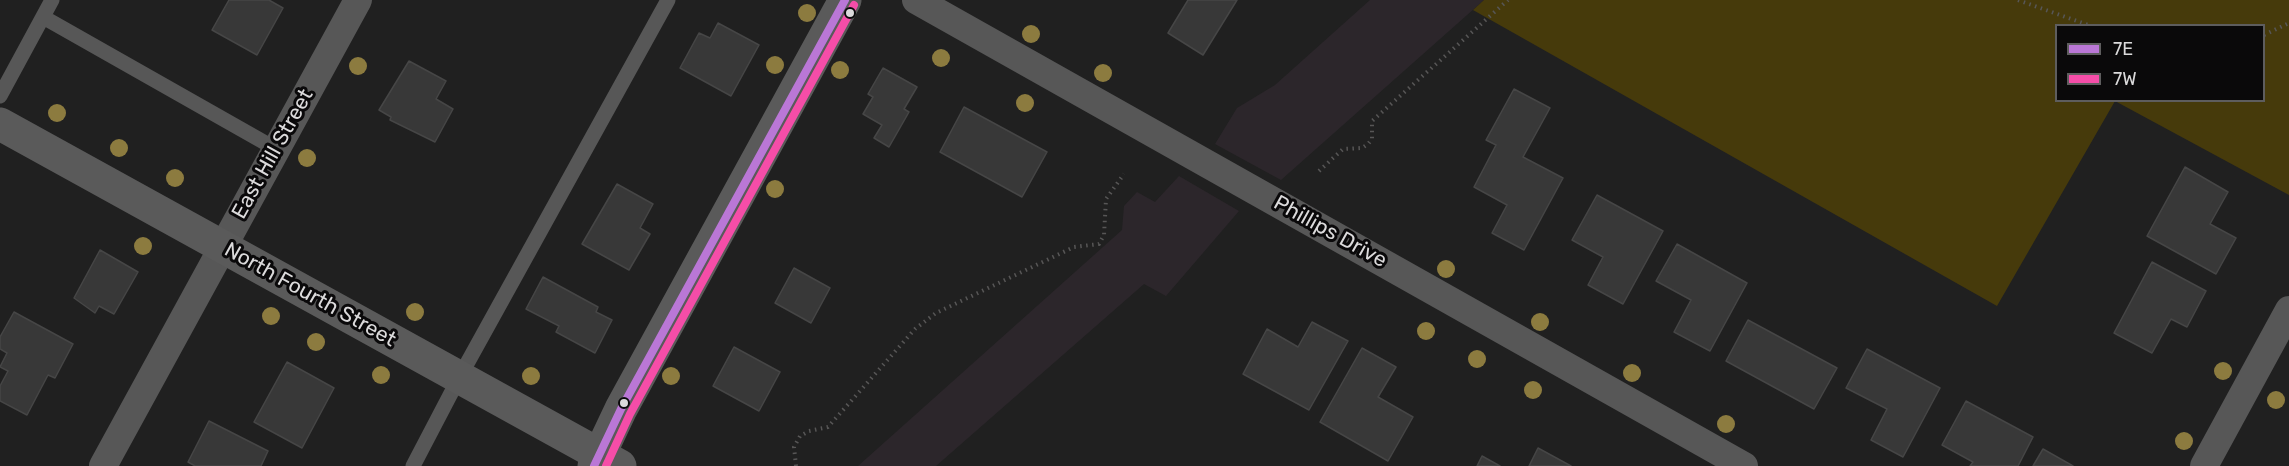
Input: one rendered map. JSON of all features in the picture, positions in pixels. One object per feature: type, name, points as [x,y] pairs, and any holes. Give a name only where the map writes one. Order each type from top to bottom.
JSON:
[{"type":"street","name":"East Hill Street","points":[[103,466],[358,0]]},
{"type":"street","points":[[604,462],[845,0]]},
{"type":"street","name":"Phillips Drive","points":[[916,0],[1744,466]]},
{"type":"street","name":"North Fourth Street","points":[[0,124],[459,378],[604,462]]},
{"type":"street","points":[[2204,466],[2289,310]]},
{"type":"lane","points":[[0,96],[52,0]]},
{"type":"lane","points":[[413,466],[459,378],[668,0]]},
{"type":"lane","points":[[43,17],[276,149]]},
{"type":"path","points":[[1319,171],[1343,148],[1362,148],[1368,144],[1372,139],[1372,121],[1508,0]]},
{"type":"path","points":[[2018,0],[2085,24]]},
{"type":"path","points":[[2265,35],[2289,23]]},
{"type":"path","points":[[796,466],[794,447],[800,436],[809,431],[828,427],[915,329],[936,313],[1074,248],[1099,244],[1104,235],[1106,199],[1124,174]]},
{"type":"shaded area","points":[[1370,0],[1484,0],[1281,180],[1215,144],[1237,108],[1275,85]]},
{"type":"shaded area","points":[[1484,0],[2289,0],[2289,195],[2117,102],[2265,102],[2265,24],[2055,24],[2055,102],[2114,102],[1997,306],[1473,10]]},
{"type":"shaded area","points":[[1179,176],[1239,211],[1166,296],[1144,284],[936,466],[858,466],[1122,230],[1124,206],[1137,192],[1155,202]]},
{"type":"building","points":[[229,0],[269,0],[283,8],[257,55],[212,30]]},
{"type":"building","points":[[1188,0],[1237,0],[1203,55],[1168,33]]},
{"type":"building","points":[[718,23],[759,45],[731,96],[680,68],[699,33],[710,38]]},
{"type":"building","points":[[409,61],[446,81],[436,99],[453,109],[435,142],[390,120],[391,117],[379,110]]},
{"type":"building","points":[[883,68],[917,87],[904,109],[909,112],[889,147],[874,138],[882,125],[863,114],[873,97],[868,94]]},
{"type":"building","points":[[1514,89],[1550,108],[1523,157],[1563,178],[1524,250],[1492,233],[1507,205],[1474,187],[1496,145],[1486,140]]},
{"type":"building","points":[[964,107],[1047,152],[1022,197],[940,152]]},
{"type":"building","points":[[2185,167],[2228,192],[2210,224],[2236,238],[2216,274],[2147,236]]},
{"type":"building","points":[[617,184],[653,204],[640,228],[650,234],[629,270],[582,244]]},
{"type":"building","points":[[1597,195],[1663,231],[1623,304],[1588,285],[1603,257],[1572,240]]},
{"type":"building","points":[[1677,244],[1747,283],[1710,351],[1674,332],[1691,300],[1656,281]]},
{"type":"building","points":[[100,250],[138,272],[114,314],[99,306],[95,313],[74,298]]},
{"type":"building","points":[[2152,262],[2206,291],[2187,327],[2171,319],[2152,353],[2114,333]]},
{"type":"building","points":[[794,268],[830,288],[811,323],[775,303]]},
{"type":"building","points":[[543,277],[598,307],[596,312],[612,320],[595,353],[556,332],[559,326],[526,309]]},
{"type":"building","points":[[14,312],[73,344],[55,378],[48,375],[27,415],[0,401],[0,386],[8,371],[0,367],[7,353],[0,349],[0,337]]},
{"type":"building","points":[[1748,320],[1837,368],[1814,409],[1726,361]]},
{"type":"building","points":[[1312,322],[1348,341],[1309,410],[1243,374],[1267,329],[1298,347]]},
{"type":"building","points":[[734,347],[780,372],[759,411],[713,386]]},
{"type":"building","points":[[1362,348],[1396,367],[1378,397],[1413,417],[1388,461],[1320,422]]},
{"type":"building","points":[[1867,349],[1940,388],[1903,457],[1871,440],[1887,409],[1846,388]]},
{"type":"building","points":[[287,362],[334,388],[302,448],[254,422]]},
{"type":"building","points":[[1966,401],[2033,437],[2018,466],[1970,466],[1973,462],[1942,445]]},
{"type":"building","points":[[209,421],[268,451],[261,466],[195,466],[188,462]]},
{"type":"building","points":[[1538,448],[1571,466],[1529,466]]},
{"type":"building","points":[[2043,449],[2073,466],[2033,466]]},
{"type":"building","points":[[1482,456],[1500,466],[1477,466]]},
{"type":"transit line","name":"7E","points":[[594,466],[621,409],[845,0]]},
{"type":"transit line","name":"7W","points":[[606,466],[630,414],[854,5]]}]
